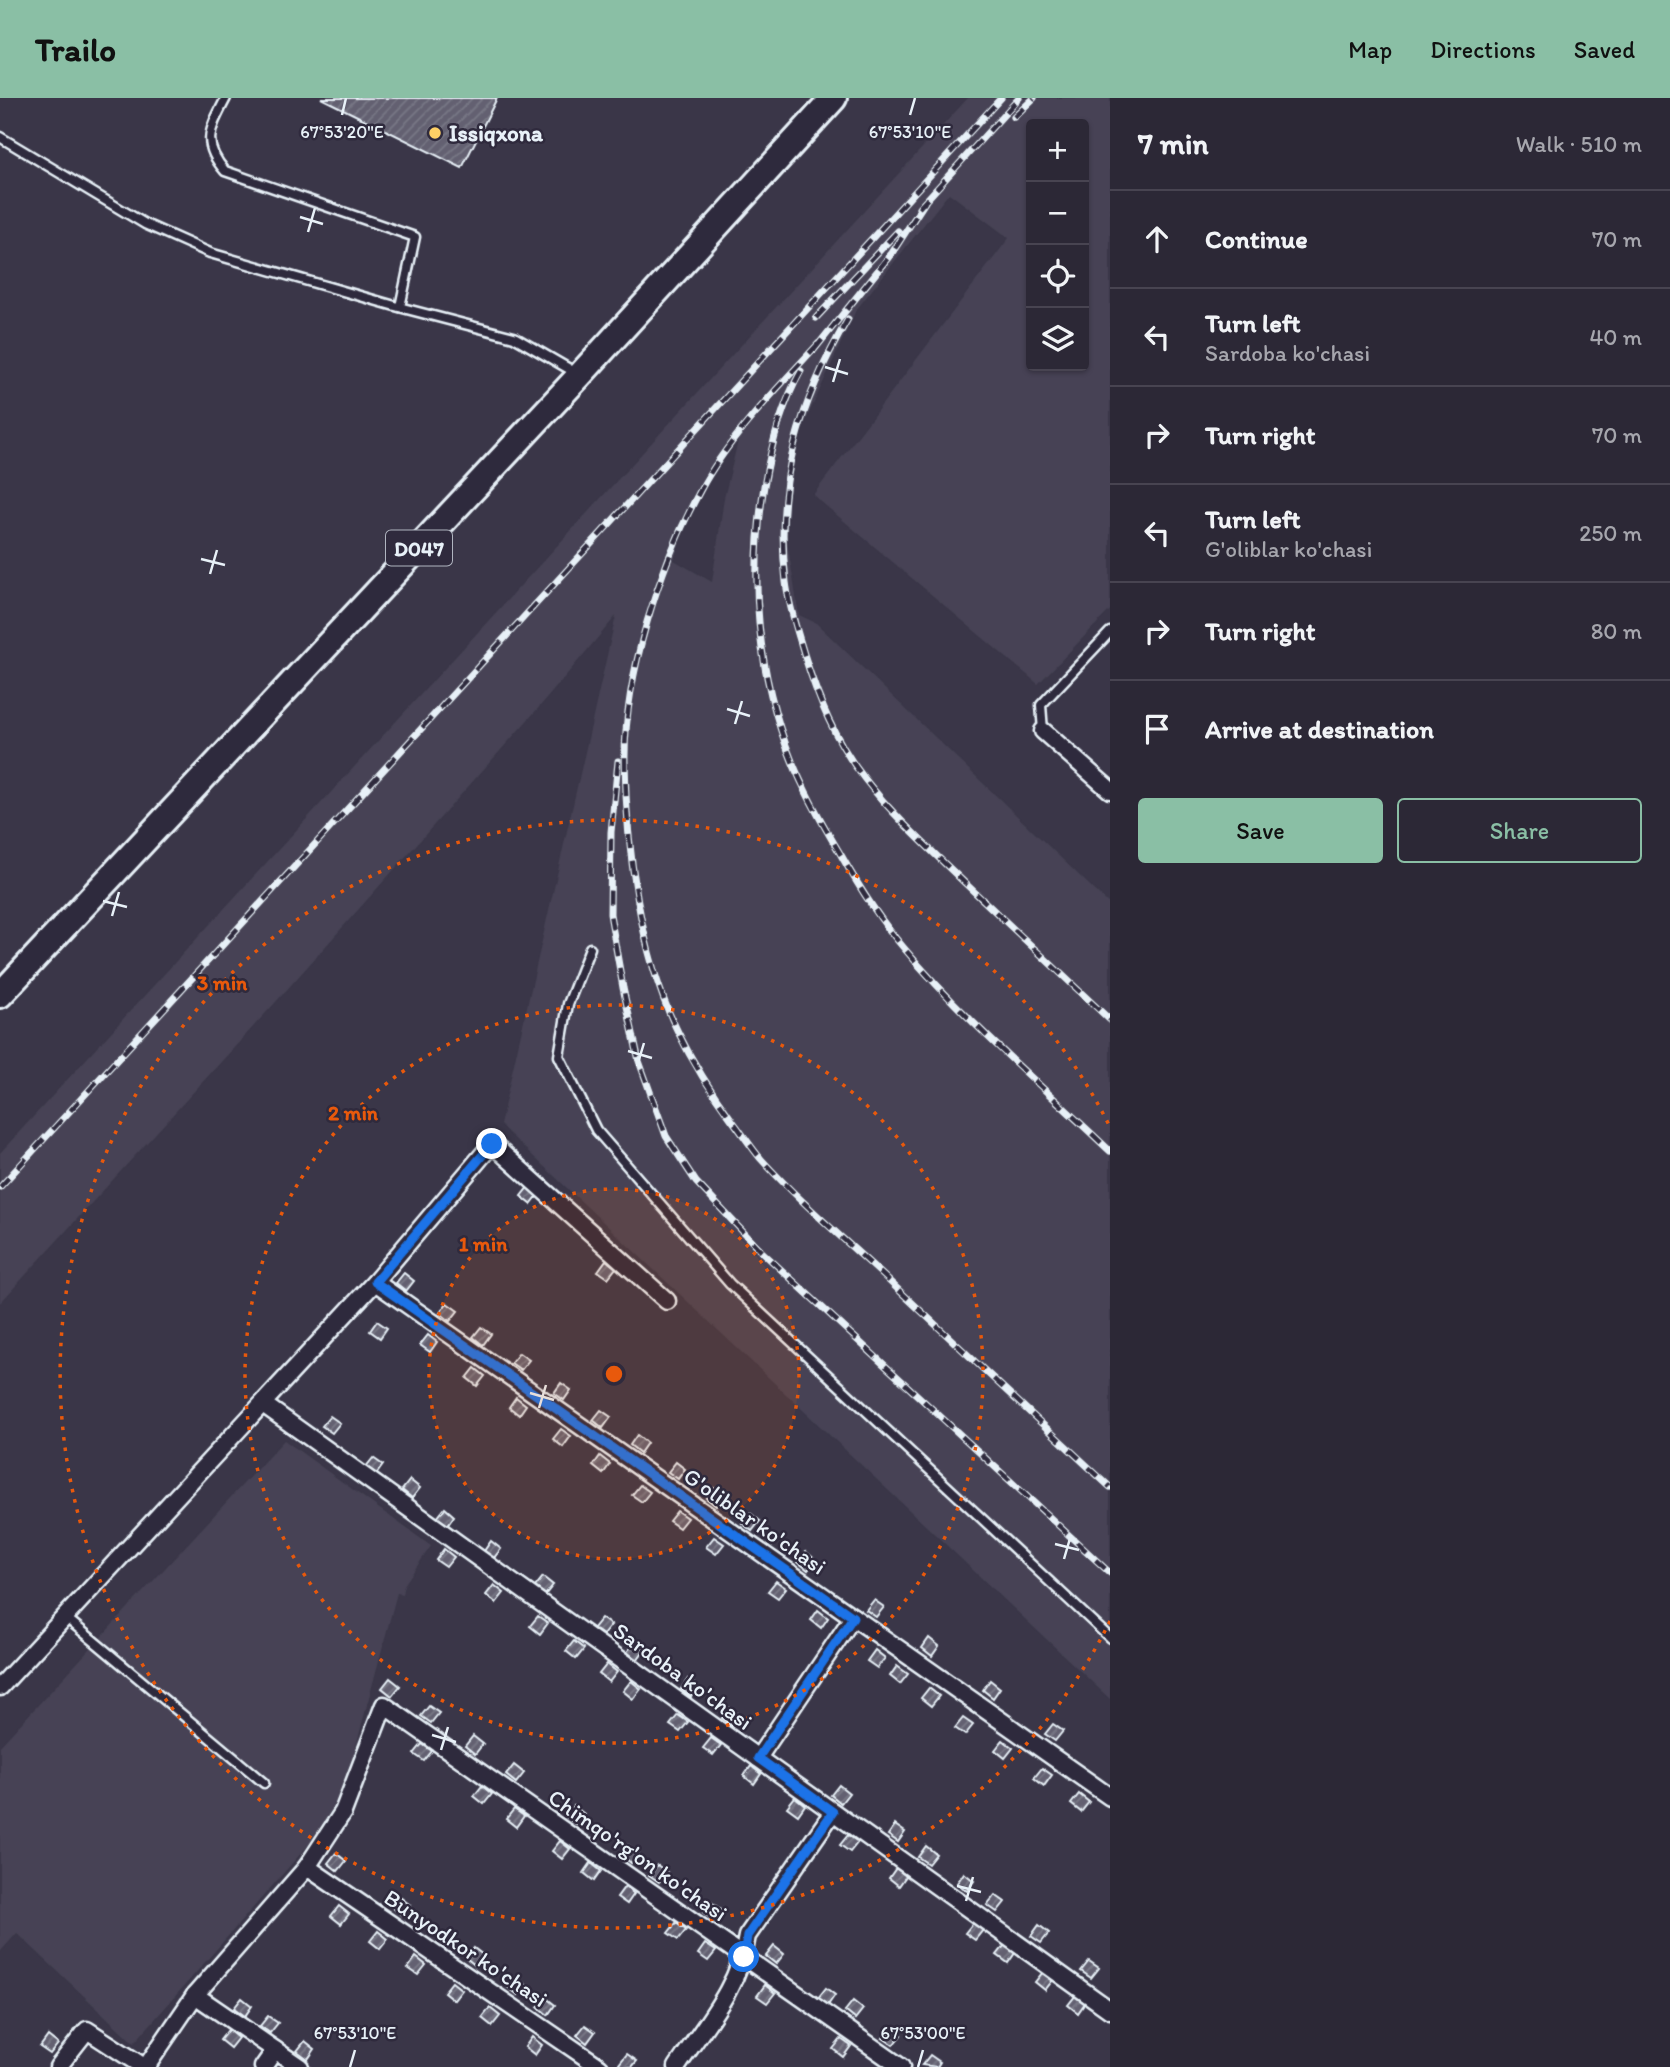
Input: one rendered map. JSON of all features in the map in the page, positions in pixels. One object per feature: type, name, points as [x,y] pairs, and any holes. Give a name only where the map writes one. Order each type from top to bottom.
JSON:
[{"type":"main road","name":"D047","points":[[0,995],[580,375],[834,98]]},
{"type":"street","points":[[1043,731],[1110,790]]},
{"type":"street","points":[[0,1687],[375,1282],[492,1144],[667,1301]]},
{"type":"street","name":"G'oliblar ko'chasi","points":[[375,1282],[1110,1797]]},
{"type":"street","name":"Sardoba ko'chasi","points":[[263,1404],[1110,2010]]},
{"type":"street","points":[[758,1758],[853,1617]]},
{"type":"street","name":"Chimqo'rg'on ko'chasi","points":[[307,1867],[343,1812],[384,1705],[901,2067]]},
{"type":"street","points":[[677,2067],[736,1979],[744,1957],[747,1936],[833,1812]]},
{"type":"street","points":[[58,2067],[87,2030],[145,2067],[195,1995],[307,1867]]},
{"type":"street","name":"Bunyodkor ko'chasi","points":[[307,1867],[600,2067]]},
{"type":"street","points":[[195,1995],[300,2067]]},
{"type":"street","points":[[263,2067],[275,2050]]},
{"type":"lane","points":[[226,98],[211,130],[209,144],[215,159],[225,171],[415,237],[400,307]]},
{"type":"lane","points":[[0,137],[145,225],[210,253],[514,337],[580,375]]},
{"type":"lane","points":[[1043,731],[1041,705],[1110,632]]},
{"type":"lane","points":[[590,948],[568,1004],[559,1056],[596,1130],[730,1284],[1110,1638]]},
{"type":"lane","points":[[64,1616],[264,1783]]},
{"type":"shaded area","points":[[968,98],[1110,98],[1110,610],[1038,684],[813,495],[1009,238],[949,193],[856,310],[791,453],[787,541],[799,615],[816,623],[1110,905],[1110,1699],[500,1125],[616,616],[541,705],[274,1004],[0,1303],[0,1153]],"holes":[[[739,437],[724,498],[712,582],[674,560],[690,510]]]},
{"type":"shaded area","points":[[284,1440],[431,1546],[404,1585],[402,1594],[397,1593],[339,1810],[134,2043],[17,1933],[0,1952],[0,1746]]},
{"type":"building","name":"Issiqxona","points":[[321,98],[497,98],[462,168]]},
{"type":"building","points":[[529,1186],[539,1194],[531,1204],[521,1196]]},
{"type":"building","points":[[606,1260],[616,1268],[608,1278],[598,1271]]},
{"type":"building","points":[[404,1273],[414,1281],[406,1291],[396,1283]]},
{"type":"building","points":[[447,1303],[458,1311],[450,1321],[440,1313]]},
{"type":"building","points":[[377,1321],[387,1328],[380,1338],[370,1331]]},
{"type":"building","points":[[481,1327],[491,1334],[483,1345],[473,1337]]},
{"type":"building","points":[[428,1335],[437,1342],[430,1352],[420,1345]]},
{"type":"building","points":[[519,1353],[529,1360],[521,1370],[511,1363]]},
{"type":"building","points":[[475,1368],[485,1376],[477,1386],[467,1378]]},
{"type":"building","points":[[561,1383],[571,1390],[564,1400],[554,1393]]},
{"type":"building","points":[[516,1397],[526,1405],[519,1415],[509,1407]]},
{"type":"building","points":[[601,1410],[611,1417],[603,1428],[593,1420]]},
{"type":"building","points":[[330,1416],[340,1423],[332,1433],[322,1426]]},
{"type":"building","points":[[561,1429],[571,1436],[563,1447],[553,1439]]},
{"type":"building","points":[[637,1435],[647,1443],[640,1453],[630,1445]]},
{"type":"building","points":[[600,1456],[610,1464],[603,1474],[593,1466]]},
{"type":"building","points":[[373,1458],[383,1465],[375,1476],[365,1468]]},
{"type":"building","points":[[676,1462],[685,1469],[678,1479],[668,1472]]},
{"type":"building","points":[[410,1480],[420,1488],[412,1498],[402,1490]]},
{"type":"building","points":[[640,1485],[650,1492],[642,1502],[632,1495]]},
{"type":"building","points":[[714,1488],[724,1496],[716,1506],[706,1498]]},
{"type":"building","points":[[445,1508],[454,1516],[447,1526],[437,1518]]},
{"type":"building","points":[[677,1511],[687,1518],[679,1528],[669,1521]]},
{"type":"building","points":[[750,1513],[760,1521],[752,1531],[742,1523]]},
{"type":"building","points":[[714,1537],[724,1544],[716,1554],[706,1547]]},
{"type":"building","points":[[491,1541],[501,1549],[493,1559],[484,1551]]},
{"type":"building","points":[[444,1549],[454,1557],[446,1567],[436,1560]]},
{"type":"building","points":[[806,1552],[816,1560],[808,1570],[798,1562]]},
{"type":"building","points":[[543,1577],[553,1585],[545,1595],[535,1587]]},
{"type":"building","points":[[776,1581],[786,1588],[778,1598],[768,1591]]},
{"type":"building","points":[[494,1585],[504,1593],[496,1603],[486,1595]]},
{"type":"building","points":[[874,1600],[884,1607],[876,1617],[866,1610]]},
{"type":"building","points":[[818,1610],[828,1618],[821,1628],[811,1620]]},
{"type":"building","points":[[538,1616],[548,1623],[540,1634],[530,1626]]},
{"type":"building","points":[[601,1618],[611,1625],[603,1635],[593,1628]]},
{"type":"building","points":[[929,1638],[939,1646],[932,1656],[922,1648]]},
{"type":"building","points":[[574,1641],[584,1649],[576,1659],[566,1651]]},
{"type":"building","points":[[635,1642],[645,1649],[637,1660],[627,1652]]},
{"type":"building","points":[[875,1650],[885,1658],[877,1668],[867,1661]]},
{"type":"building","points":[[607,1664],[617,1672],[609,1682],[599,1674]]},
{"type":"building","points":[[897,1666],[908,1674],[900,1684],[890,1676]]},
{"type":"building","points":[[390,1678],[400,1686],[392,1696],[382,1688]]},
{"type":"building","points":[[688,1679],[698,1687],[691,1697],[681,1689]]},
{"type":"building","points":[[990,1680],[1000,1688],[993,1698],[983,1690]]},
{"type":"building","points":[[631,1681],[641,1689],[633,1699],[623,1691]]},
{"type":"building","points":[[929,1688],[939,1696],[931,1706],[921,1698]]},
{"type":"building","points":[[429,1706],[439,1713],[431,1723],[421,1716]]},
{"type":"building","points":[[730,1708],[740,1716],[732,1726],[722,1718]]},
{"type":"building","points":[[678,1715],[688,1722],[680,1732],[670,1725]]},
{"type":"building","points":[[963,1718],[973,1725],[965,1735],[955,1728]]},
{"type":"building","points":[[1053,1724],[1063,1731],[1055,1741],[1045,1734]]},
{"type":"building","points":[[473,1736],[483,1744],[475,1754],[465,1746]]},
{"type":"building","points":[[711,1738],[721,1745],[713,1755],[703,1748]]},
{"type":"building","points":[[1003,1740],[1013,1748],[1005,1758],[995,1750]]},
{"type":"building","points":[[422,1744],[432,1751],[424,1761],[414,1754]]},
{"type":"building","points":[[514,1765],[524,1773],[516,1783],[506,1775]]},
{"type":"building","points":[[751,1766],[761,1774],[754,1784],[744,1776]]},
{"type":"building","points":[[1042,1768],[1052,1775],[1044,1786],[1034,1778]]},
{"type":"building","points":[[839,1785],[849,1793],[841,1803],[831,1795]]},
{"type":"building","points":[[482,1786],[492,1794],[484,1804],[474,1796]]},
{"type":"building","points":[[1079,1794],[1089,1802],[1081,1812],[1071,1804]]},
{"type":"building","points":[[795,1797],[805,1805],[798,1815],[787,1807]]},
{"type":"building","points":[[574,1806],[584,1814],[576,1824],[566,1817]]},
{"type":"building","points":[[514,1809],[524,1816],[516,1827],[506,1819]]},
{"type":"building","points":[[895,1825],[905,1832],[898,1842],[888,1835]]},
{"type":"building","points":[[848,1835],[858,1842],[850,1852],[840,1845]]},
{"type":"building","points":[[560,1841],[570,1849],[562,1859],[552,1851]]},
{"type":"building","points":[[628,1845],[638,1853],[631,1863],[621,1855]]},
{"type":"building","points":[[926,1846],[936,1854],[928,1864],[918,1857]]},
{"type":"building","points":[[336,1853],[346,1861],[338,1871],[328,1863]]},
{"type":"building","points":[[591,1863],[601,1871],[594,1881],[584,1873]]},
{"type":"building","points":[[657,1865],[667,1872],[659,1882],[649,1875]]},
{"type":"building","points":[[896,1868],[906,1876],[899,1886],[889,1878]]},
{"type":"building","points":[[964,1873],[974,1881],[967,1891],[957,1883]]},
{"type":"building","points":[[625,1886],[634,1894],[627,1904],[617,1897]]},
{"type":"building","points":[[995,1895],[1005,1902],[997,1912],[987,1905]]},
{"type":"building","points":[[400,1897],[410,1905],[402,1915],[392,1907]]},
{"type":"building","points":[[711,1902],[721,1910],[713,1920],[703,1912]]},
{"type":"building","points":[[339,1906],[349,1914],[341,1924],[331,1916]]},
{"type":"building","points":[[676,1923],[686,1930],[678,1940],[668,1933]]},
{"type":"building","points":[[973,1923],[983,1930],[975,1940],[965,1933]]},
{"type":"building","points":[[1039,1925],[1049,1933],[1041,1943],[1031,1936]]},
{"type":"building","points":[[378,1931],[388,1939],[380,1949],[370,1941]]},
{"type":"building","points":[[705,1944],[716,1951],[708,1961],[698,1954]]},
{"type":"building","points":[[1005,1945],[1015,1953],[1008,1963],[997,1955]]},
{"type":"building","points":[[774,1946],[784,1954],[776,1964],[766,1956]]},
{"type":"building","points":[[474,1948],[484,1956],[476,1966],[466,1958]]},
{"type":"building","points":[[416,1957],[426,1965],[418,1975],[408,1968]]},
{"type":"building","points":[[1089,1961],[1099,1968],[1091,1978],[1081,1971]]},
{"type":"building","points":[[1043,1972],[1053,1980],[1045,1990],[1035,1982]]},
{"type":"building","points":[[516,1977],[526,1985],[518,1995],[508,1987]]},
{"type":"building","points":[[452,1982],[462,1990],[454,2000],[444,1992]]},
{"type":"building","points":[[765,1985],[775,1993],[767,2003],[757,1996]]},
{"type":"building","points":[[826,1988],[835,1995],[828,2005],[818,1998]]},
{"type":"building","points":[[1076,1995],[1085,2003],[1078,2013],[1068,2005]]},
{"type":"building","points":[[545,1997],[555,2005],[548,2015],[538,2007]]},
{"type":"building","points":[[242,1998],[252,2006],[245,2016],[234,2008]]},
{"type":"building","points":[[853,2001],[863,2009],[855,2019],[845,2011]]},
{"type":"building","points":[[490,2008],[500,2016],[492,2026],[482,2018]]},
{"type":"building","points":[[268,2016],[278,2023],[270,2033],[260,2026]]},
{"type":"building","points":[[585,2025],[595,2032],[587,2043],[577,2035]]},
{"type":"building","points":[[891,2028],[901,2035],[893,2045],[883,2038]]},
{"type":"building","points":[[228,2030],[238,2038],[230,2048],[220,2040]]},
{"type":"building","points":[[48,2036],[58,2044],[50,2054],[40,2047]]},
{"type":"building","points":[[532,2037],[542,2045],[535,2055],[525,2047]]},
{"type":"building","points":[[841,2039],[851,2046],[843,2057],[833,2049]]},
{"type":"building","points":[[305,2041],[315,2049],[308,2059],[297,2051]]},
{"type":"building","points":[[627,2054],[637,2061],[632,2067],[619,2064]]},
{"type":"building","points":[[930,2055],[940,2062],[937,2067],[922,2065]]},
{"type":"railway","points":[[0,1187],[1001,98]]},
{"type":"railway","points":[[919,208],[1019,98]]},
{"type":"railway","points":[[1014,117],[1034,98]]},
{"type":"railway","points":[[814,350],[892,253],[925,202]]},
{"type":"railway","points":[[816,318],[898,231]]},
{"type":"railway","points":[[848,319],[816,382],[794,446],[787,478],[783,546],[787,591],[815,687],[844,749],[888,806],[1110,1020]]},
{"type":"railway","points":[[818,344],[755,414],[712,470],[672,551],[647,621],[631,693],[625,761],[632,864],[645,935],[665,1002],[684,1044],[717,1099],[761,1159],[807,1206],[1110,1487]]},
{"type":"railway","points":[[801,371],[782,412],[770,456],[759,521],[757,556],[759,625],[764,660],[780,728],[792,761],[848,867],[894,936],[977,1026],[1110,1151]]},
{"type":"railway","points":[[618,761],[611,832],[610,914],[639,1061],[666,1136],[696,1182],[761,1251],[1110,1573]]},
{"type":"place","name":"Issiqxona","points":[[435,133]]},
{"type":"route","points":[[492,1144],[375,1282],[853,1617],[758,1758],[833,1812],[747,1936],[744,1957]]}]
